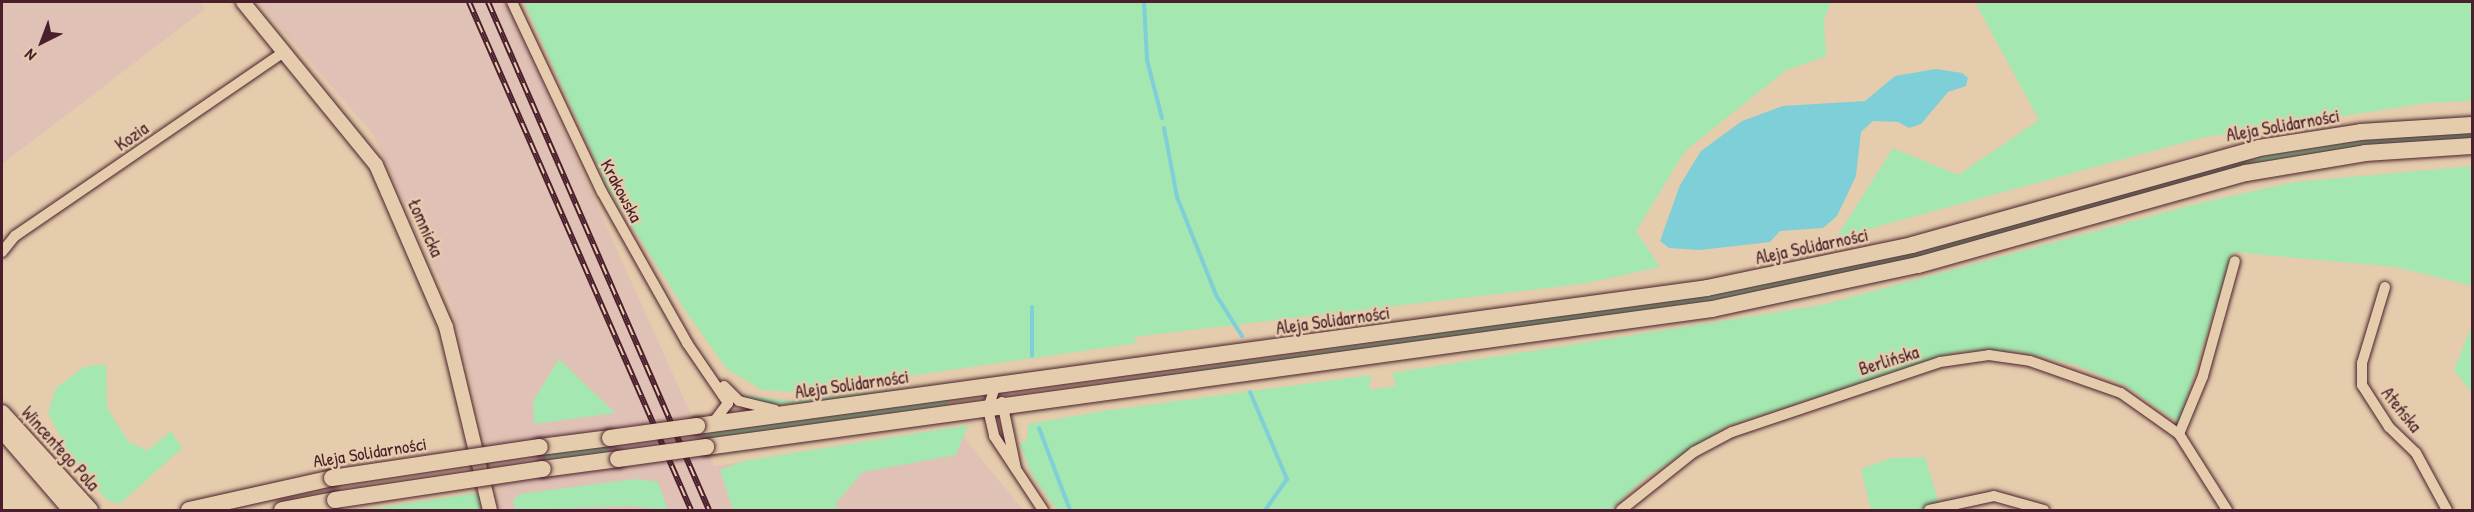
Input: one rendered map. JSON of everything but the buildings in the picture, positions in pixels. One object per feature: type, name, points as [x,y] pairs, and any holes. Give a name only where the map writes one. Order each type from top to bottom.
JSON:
[{"type":"main road","name":"Aleja Solidarności","points":[[189,510],[332,478],[540,447],[995,387],[1707,288],[1912,245],[2249,150],[2361,132],[2472,125]]},
{"type":"main road","points":[[282,510],[543,469],[1712,309],[1918,266],[2246,173],[2356,154],[2472,146]]},
{"type":"main road","name":"Wincentego Pola","points":[[2,413],[90,510]]},
{"type":"main road","name":"Wincentego Pola","points":[[2,430],[71,510]]},
{"type":"street","name":"Łomnicka","points":[[243,2],[376,165],[413,242],[446,327],[490,510]]},
{"type":"street","name":"Krakowska","points":[[512,2],[602,192],[674,319],[728,403],[705,425]]},
{"type":"street","name":"Kozia","points":[[2,252],[15,236],[284,52]]},
{"type":"street","points":[[2179,434],[2203,376],[2235,261]]},
{"type":"street","name":"Ateńska","points":[[2385,287],[2362,363],[2362,385],[2389,427],[2416,453],[2447,510]]},
{"type":"street","points":[[674,319],[735,398],[794,413]]},
{"type":"street","name":"Berlińska","points":[[1622,510],[1694,452],[1732,432],[1950,361],[1989,356],[2030,361],[2121,393],[2179,434],[2227,510]]},
{"type":"street","points":[[995,387],[1003,456],[1043,510]]},
{"type":"street","points":[[995,387],[996,407],[1020,480]]},
{"type":"street","points":[[1929,510],[1994,496],[2044,510]]},
{"type":"shaded area","points":[[2,2],[201,2],[205,9],[2,164]]},
{"type":"shaded area","points":[[258,2],[506,2],[714,466],[960,433],[1023,510],[502,510],[452,305],[373,134]]},
{"type":"green space","points":[[524,2],[1831,2],[1824,20],[1826,56],[1785,71],[1685,151],[1636,231],[1660,267],[1582,284],[1133,337],[1138,343],[798,392],[762,390],[727,369],[687,313],[608,188]]},
{"type":"green space","points":[[1975,2],[2472,2],[2472,101],[2427,103],[2200,138],[1836,238],[1893,148],[1958,175],[2039,120]]},
{"type":"green space","points":[[2472,132],[2472,139],[2339,149],[2244,166],[1916,259],[1710,302],[1022,396],[1772,283],[1914,252],[2242,159],[2363,139]]},
{"type":"green space","points":[[2472,166],[2472,286],[2396,267],[2233,252],[2179,423],[2126,386],[2076,365],[2017,351],[1960,351],[1728,426],[1645,478],[1610,510],[1057,510],[1031,473],[1020,444],[1027,440],[1028,424],[1104,411],[1371,375],[1369,390],[1396,386],[1392,373],[1822,305],[2196,204],[2295,182]]},
{"type":"green space","points":[[2472,325],[2472,393],[2454,370]]},
{"type":"green space","points":[[559,359],[615,413],[534,424],[533,401]]},
{"type":"green space","points":[[106,364],[107,408],[128,441],[147,451],[171,431],[182,448],[120,504],[107,500],[70,455],[48,413],[56,388],[84,367]]},
{"type":"green space","points":[[945,384],[826,401],[793,403],[767,404],[749,401],[739,395],[792,401]]},
{"type":"green space","points":[[947,400],[949,407],[707,439],[705,433]]},
{"type":"green space","points":[[968,425],[956,455],[863,472],[835,504],[840,510],[733,510],[720,470],[744,461]]},
{"type":"green space","points":[[608,446],[610,452],[545,460],[545,455]]},
{"type":"green space","points":[[1925,457],[1941,510],[1871,510],[1861,469],[1892,458]]},
{"type":"green space","points":[[635,479],[658,482],[668,510],[630,506],[515,510],[513,500],[520,494]]},
{"type":"green space","points":[[477,493],[483,510],[362,510]]},
{"type":"water","points":[[1936,69],[1962,73],[1968,78],[1966,86],[1948,92],[1921,124],[1909,128],[1898,122],[1873,121],[1861,132],[1856,176],[1837,216],[1823,228],[1780,231],[1770,242],[1700,250],[1669,248],[1660,241],[1680,185],[1701,151],[1742,121],[1783,106],[1865,101],[1895,76]]},
{"type":"waterway","points":[[1144,2],[1147,60],[1162,118]]},
{"type":"waterway","points":[[1164,128],[1177,197],[1216,295],[1242,336]]},
{"type":"waterway","points":[[1032,307],[1032,356]]},
{"type":"waterway","points":[[1250,392],[1287,479],[1265,510]]},
{"type":"waterway","points":[[1039,428],[1070,510]]},
{"type":"railway","points":[[469,2],[691,510]]},
{"type":"railway","points":[[488,2],[709,510]]}]
